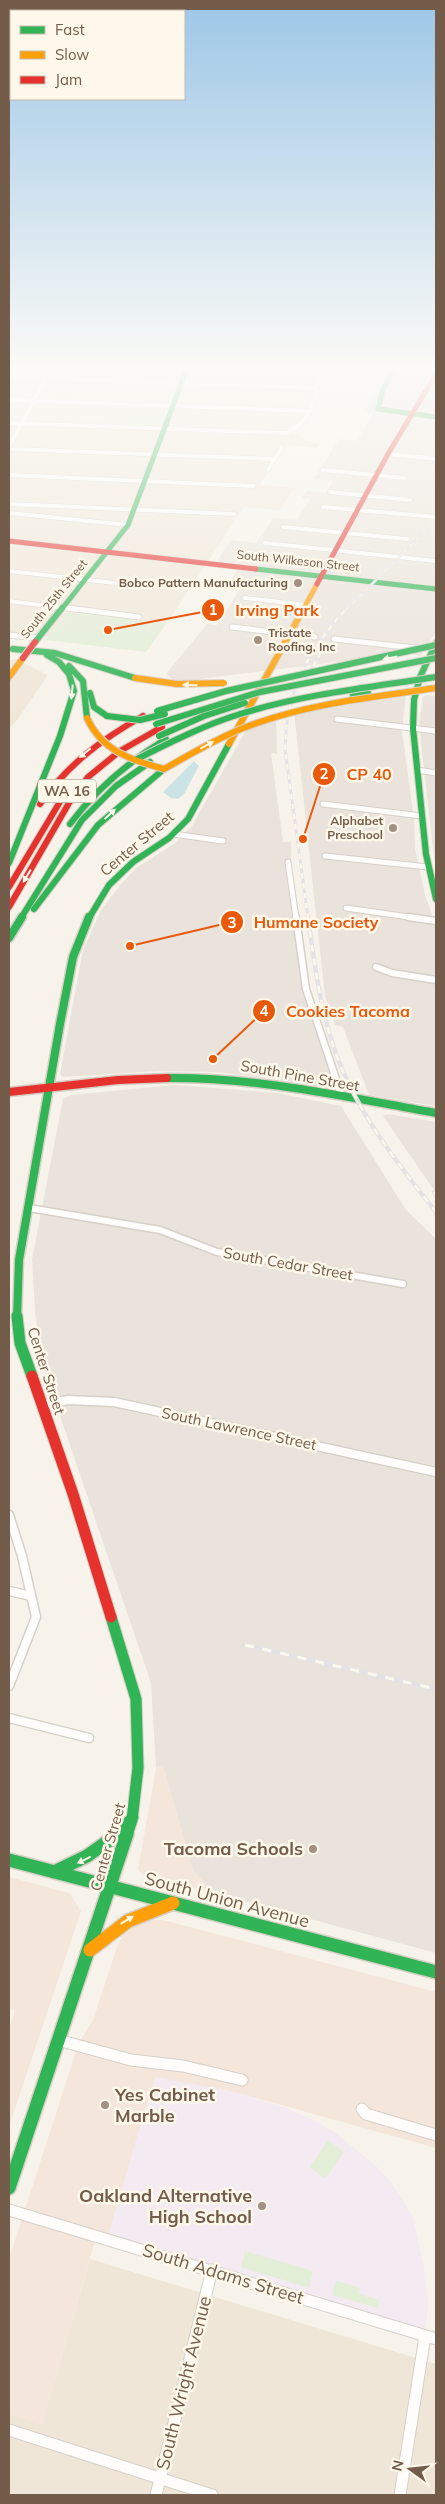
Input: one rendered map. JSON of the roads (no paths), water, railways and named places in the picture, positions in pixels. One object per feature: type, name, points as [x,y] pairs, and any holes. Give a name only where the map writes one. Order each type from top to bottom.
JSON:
[{"type":"main road","name":"South 25th Street","points":[[11,671],[128,526],[143,488]]},
{"type":"main road","name":"Center Street","points":[[9,2188],[58,2040],[112,1887],[133,1817],[140,1751],[136,1699],[73,1494],[12,1320],[28,1208],[69,973],[79,937],[109,884],[122,871],[173,834],[188,820],[369,488]]},
{"type":"main road","name":"South Wilkeson Street","points":[[9,541],[436,589]]},
{"type":"main road","points":[[11,648],[55,654],[135,678],[170,684],[215,684],[342,667]]},
{"type":"main road","points":[[11,648],[47,655],[82,674],[87,681],[94,708],[107,716],[122,720],[148,719],[243,690],[352,674]]},
{"type":"main road","points":[[9,864],[43,798],[68,768],[113,733],[157,711],[228,688],[403,655],[435,651]]},
{"type":"main road","points":[[435,651],[422,669],[417,690],[413,728],[428,867],[436,899]]},
{"type":"main road","points":[[9,907],[69,803],[88,777],[120,751],[200,711],[252,696],[435,651]]},
{"type":"main road","name":"WA 16","points":[[9,887],[63,796],[80,776],[120,745],[161,732],[188,711],[231,698],[352,674],[435,651]]},
{"type":"main road","points":[[9,864],[60,736],[74,691],[69,674],[59,662],[47,655]]},
{"type":"main road","points":[[54,862],[61,838],[90,795],[161,732],[246,703],[436,665]]},
{"type":"main road","points":[[74,670],[83,681],[87,718],[92,733],[98,740],[107,747],[135,760],[164,769]]},
{"type":"main road","points":[[161,732],[202,722],[270,701],[436,670]]},
{"type":"main road","points":[[135,760],[177,738],[250,712],[307,698],[436,679]]},
{"type":"main road","points":[[352,696],[436,679]]},
{"type":"main road","points":[[14,929],[33,911],[77,850],[110,814],[164,769],[221,737],[267,720],[316,708],[436,687]]},
{"type":"main road","name":"WA 16","points":[[9,938],[75,829],[92,808],[120,783],[150,762],[188,741],[236,722],[296,706],[352,696],[436,687]]},
{"type":"main road","points":[[417,690],[436,693]]},
{"type":"main road","name":"South Pine Street","points":[[9,1092],[141,1078],[204,1076],[241,1078],[436,1113]]},
{"type":"main road","points":[[54,1872],[96,1854],[115,1839],[133,1817]]},
{"type":"main road","name":"South Union Avenue","points":[[9,1860],[436,1972]]},
{"type":"main road","points":[[90,1950],[119,1925],[133,1916],[174,1903]]},
{"type":"street","points":[[330,492],[410,500]]},
{"type":"street","points":[[9,504],[234,514]]},
{"type":"street","points":[[323,507],[436,517]]},
{"type":"street","points":[[9,513],[128,526]]},
{"type":"street","points":[[283,527],[407,539]]},
{"type":"street","points":[[265,543],[436,560]]},
{"type":"street","points":[[9,571],[141,586]]},
{"type":"street","points":[[245,598],[306,604]]},
{"type":"street","points":[[9,601],[139,617]]},
{"type":"street","points":[[232,627],[315,637]]},
{"type":"street","points":[[9,635],[37,640]]},
{"type":"street","points":[[334,639],[435,651]]},
{"type":"street","points":[[337,719],[436,731]]},
{"type":"street","points":[[417,770],[436,773]]},
{"type":"street","points":[[323,804],[422,816]]},
{"type":"street","points":[[173,834],[223,841]]},
{"type":"street","points":[[325,856],[428,867]]},
{"type":"street","points":[[288,862],[306,989],[342,1097]]},
{"type":"street","points":[[346,908],[436,921]]},
{"type":"street","points":[[376,968],[387,972],[436,980]]},
{"type":"street","name":"South Cedar Street","points":[[28,1208],[160,1230],[217,1252],[403,1284]]},
{"type":"street","name":"South Lawrence Street","points":[[41,1405],[56,1400],[82,1399],[114,1402],[436,1472]]},
{"type":"street","points":[[9,1516],[22,1556],[36,1617],[9,1686]]},
{"type":"street","points":[[9,1591],[32,1596]]},
{"type":"street","points":[[9,1718],[89,1738]]},
{"type":"street","points":[[58,2040],[131,2060],[183,2066],[242,2080]]},
{"type":"street","points":[[362,2109],[366,2114],[436,2135]]},
{"type":"street","name":"South Adams Street","points":[[9,2210],[431,2337]]},
{"type":"street","name":"South Wright Avenue","points":[[156,2495],[212,2270]]},
{"type":"street","points":[[400,2495],[431,2337]]},
{"type":"street","points":[[9,2430],[212,2495]]},
{"type":"water","points":[[194,761],[199,766],[184,794],[178,799],[171,798],[163,792]]},
{"type":"railway","points":[[346,610],[436,520]]},
{"type":"railway","points":[[308,918],[285,749],[286,728],[295,690],[302,672],[321,640],[347,608]]},
{"type":"railway","points":[[298,692],[327,642]]},
{"type":"railway","points":[[308,917],[321,1002],[335,1051],[344,1073],[354,1095],[379,1136],[436,1212]]},
{"type":"railway","points":[[245,1645],[436,1689]]},
{"type":"place","name":"Bobco Pattern Manufacturing","points":[[298,583]]},
{"type":"place","name":"Irving Park","points":[[108,630]]},
{"type":"place","name":"Tristate Roofing, Inc","points":[[258,640]]},
{"type":"place","name":"Alphabet Preschool","points":[[393,828]]},
{"type":"place","name":"CP 40","points":[[303,839]]},
{"type":"place","name":"Humane Society","points":[[130,946]]},
{"type":"place","name":"Cookies Tacoma","points":[[213,1059]]},
{"type":"place","name":"Tacoma Schools","points":[[313,1849]]},
{"type":"place","name":"Yes Cabinet Marble","points":[[105,2105]]},
{"type":"place","name":"Oakland Alternative High School","points":[[262,2206]]}]
